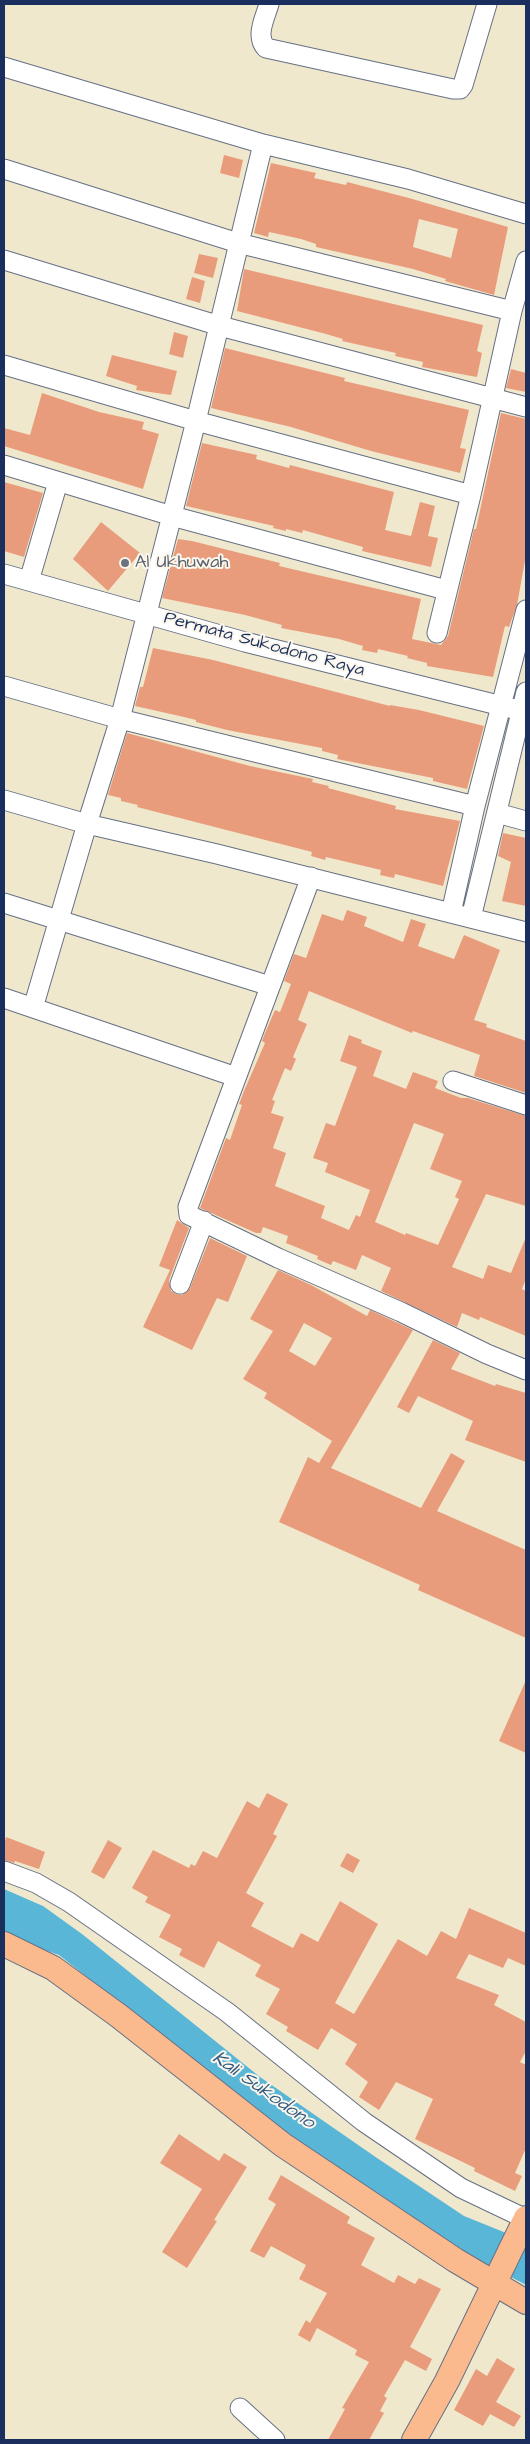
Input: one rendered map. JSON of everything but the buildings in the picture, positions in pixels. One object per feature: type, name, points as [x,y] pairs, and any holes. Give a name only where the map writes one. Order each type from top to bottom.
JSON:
[{"type":"main road","points":[[4,1944],[53,1968],[119,2016],[283,2145],[497,2281],[526,2302]]},
{"type":"main road","points":[[414,2440],[497,2281],[525,2222]]},
{"type":"street","points":[[269,4],[260,36],[266,48],[453,90],[460,89],[464,85],[487,4]]},
{"type":"street","points":[[4,67],[263,144],[408,179],[526,214]]},
{"type":"street","points":[[33,1008],[120,719],[220,326],[238,243],[263,144]]},
{"type":"street","points":[[4,169],[238,243],[512,311]]},
{"type":"street","points":[[4,260],[220,326],[526,407]]},
{"type":"street","points":[[437,633],[494,397],[512,311],[526,261]]},
{"type":"street","points":[[4,365],[196,421],[471,495]]},
{"type":"street","points":[[4,465],[172,516],[446,590]]},
{"type":"street","points":[[29,581],[58,482]]},
{"type":"street","name":"Permata Sukodono Raya","points":[[4,574],[245,642],[501,705],[525,705]]},
{"type":"street","points":[[451,913],[475,806],[526,610]]},
{"type":"street","points":[[4,686],[120,719],[475,806]]},
{"type":"street","points":[[472,918],[525,705]]},
{"type":"street","points":[[4,800],[87,824],[311,877],[526,932]]},
{"type":"street","points":[[497,813],[526,821]]},
{"type":"street","points":[[311,877],[188,1207],[189,1215],[278,1258],[526,1370]]},
{"type":"street","points":[[4,903],[270,986]]},
{"type":"street","points":[[4,998],[236,1077]]},
{"type":"street","points":[[453,1081],[526,1105]]},
{"type":"street","points":[[180,1284],[204,1221]]},
{"type":"street","points":[[4,1871],[36,1883],[69,1902],[227,2012],[364,2122],[462,2188],[525,2222]]},
{"type":"street","points":[[240,2408],[275,2440]]},
{"type":"water","name":"Kali Sukodono","points":[[4,1889],[43,1906],[82,1934],[260,2077],[377,2158],[464,2216],[526,2241],[526,2285],[477,2259],[314,2155],[59,1955],[4,1936]]},
{"type":"place","name":"Al Ukhuwah","points":[[125,563]]}]
